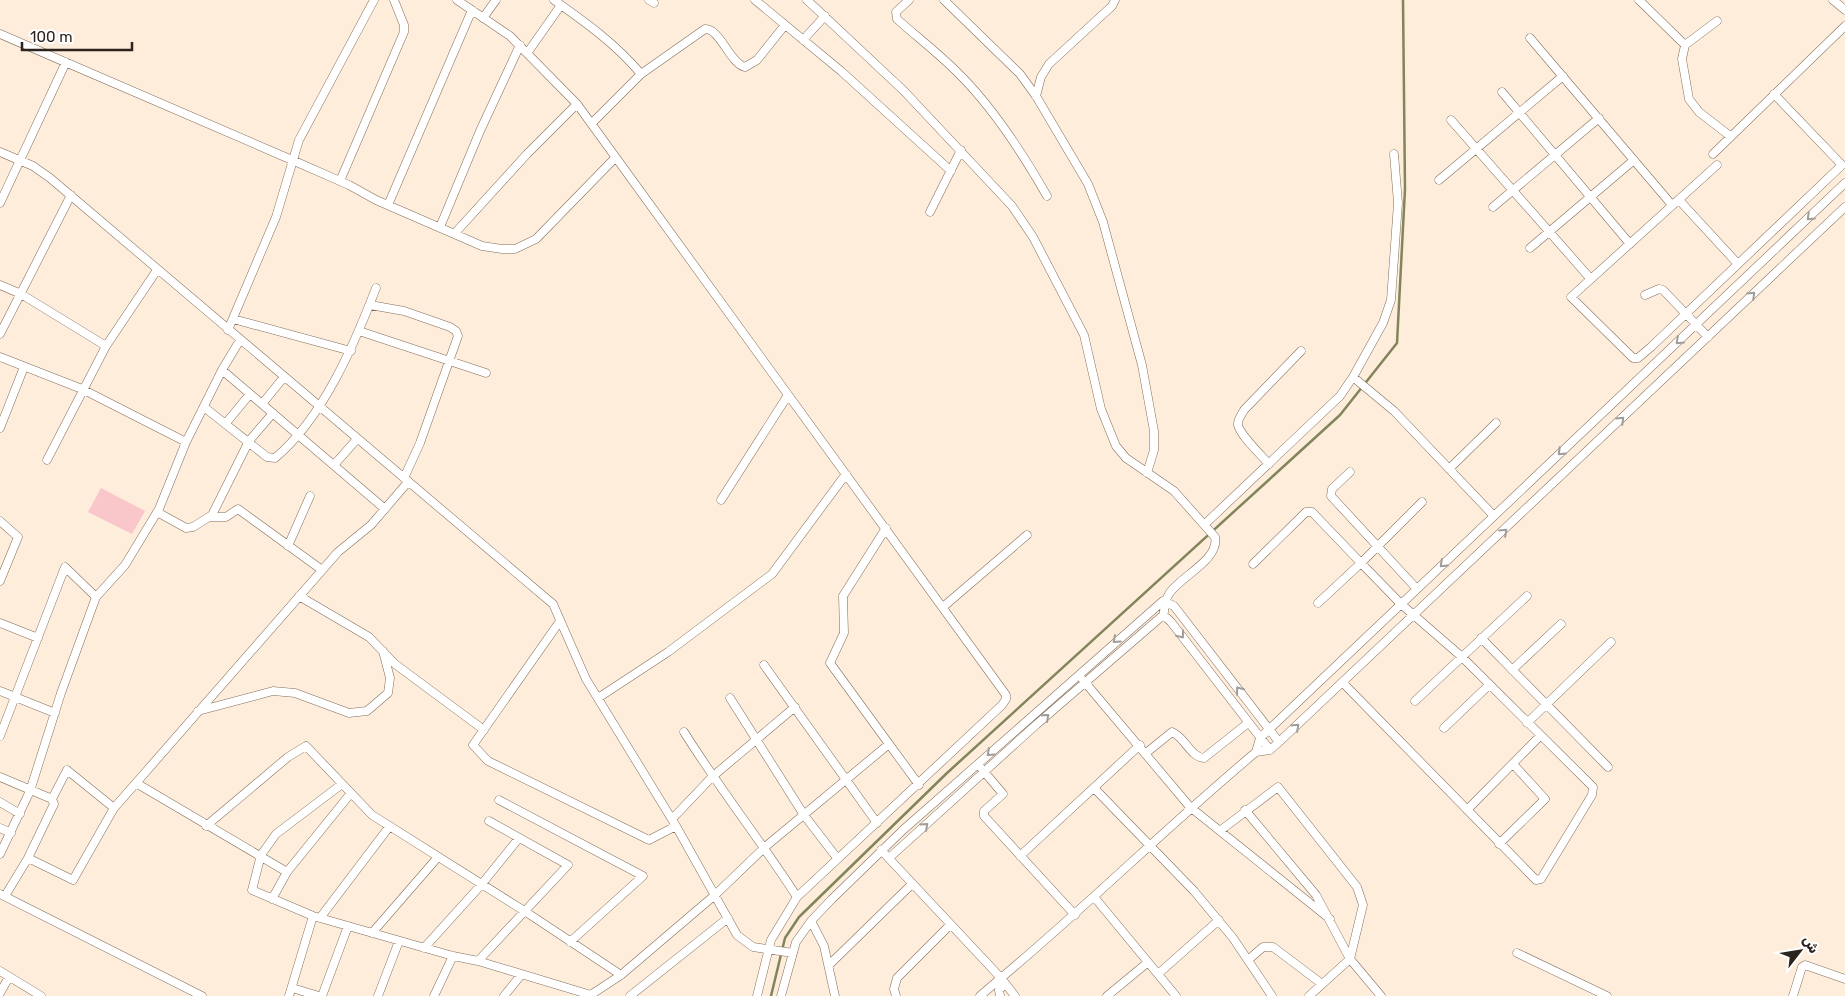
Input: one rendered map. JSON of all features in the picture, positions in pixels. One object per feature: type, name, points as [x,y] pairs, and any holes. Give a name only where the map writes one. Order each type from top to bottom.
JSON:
[{"type":"street","points":[[228,330],[276,217],[299,140],[374,0]]},
{"type":"street","points":[[340,181],[404,32],[404,24],[394,0]]},
{"type":"street","points":[[457,0],[528,52],[577,104],[592,123],[615,158],[1001,686],[1006,699],[919,785],[837,858],[797,897],[771,940],[757,996]]},
{"type":"street","points":[[483,18],[496,0]]},
{"type":"street","points":[[755,0],[951,171]]},
{"type":"street","points":[[807,0],[904,91],[1000,190],[1033,237],[1084,335],[1108,431],[1126,458],[1174,492],[1210,529],[1216,542],[1208,557],[1170,591],[1166,601],[1164,617]]},
{"type":"street","points":[[909,0],[896,12],[897,19],[957,72],[976,93],[1030,165],[1047,196]]},
{"type":"street","points":[[944,0],[1020,74],[1036,96],[1088,184],[1103,222],[1142,365],[1154,431],[1154,450],[1147,473]]},
{"type":"street","points":[[1036,96],[1041,77],[1050,64],[1112,6],[1115,0]]},
{"type":"street","points":[[1639,0],[1685,44]]},
{"type":"street","points":[[1833,0],[1845,10]]},
{"type":"street","points":[[528,52],[557,2],[628,58],[641,74]]},
{"type":"street","points":[[388,205],[472,10]]},
{"type":"street","points":[[803,40],[825,16]]},
{"type":"street","points":[[1717,21],[1685,44],[1682,59],[1689,99],[1699,112],[1730,136]]},
{"type":"street","points":[[592,123],[641,74],[705,29],[709,29],[739,64],[746,68],[757,60],[785,25]]},
{"type":"street","points":[[1713,154],[1845,26]]},
{"type":"street","points":[[0,34],[340,181],[388,205],[482,246],[502,249],[526,245],[545,231],[615,158]]},
{"type":"street","points":[[1530,38],[1634,160],[1737,263]]},
{"type":"street","points":[[440,227],[480,131],[520,45]]},
{"type":"street","points":[[0,203],[66,62]]},
{"type":"street","points":[[1439,180],[1562,76]]},
{"type":"street","points":[[1502,92],[1630,244]]},
{"type":"street","points":[[1716,165],[1571,297],[1633,358],[1641,356],[1737,263],[1844,165],[1774,94]]},
{"type":"street","points":[[455,233],[527,154],[577,104]]},
{"type":"street","points":[[1493,207],[1599,118]]},
{"type":"street","points":[[1451,120],[1589,277]]},
{"type":"street","points":[[930,212],[961,150]]},
{"type":"street","points":[[0,152],[21,160],[50,178],[553,604],[586,679],[674,823],[742,941],[753,947],[792,953]]},
{"type":"street","points":[[1210,529],[1269,464],[1340,396],[1353,377],[1383,323],[1391,300],[1398,203],[1394,154]]},
{"type":"street","points":[[1530,248],[1634,160]]},
{"type":"street","points":[[1256,752],[1260,738],[1845,183]]},
{"type":"street","points":[[0,334],[70,195]]},
{"type":"street","points":[[980,996],[1003,981],[1190,807],[1256,752],[1270,750],[1280,742],[1845,207]]},
{"type":"street","points":[[46,460],[106,346],[157,270]]},
{"type":"street","points":[[0,285],[21,294],[106,346]]},
{"type":"street","points":[[204,406],[267,457],[275,458],[318,406],[351,351],[376,288]]},
{"type":"street","points":[[1645,295],[1659,289],[1663,290],[1708,337]]},
{"type":"street","points":[[28,858],[73,880],[114,808],[338,552],[371,525],[406,480],[458,336],[456,331],[404,311],[370,304]]},
{"type":"street","points":[[1716,306],[1728,318]]},
{"type":"street","points":[[233,319],[351,351]]},
{"type":"street","points":[[359,331],[486,373]]},
{"type":"street","points":[[0,854],[30,791],[96,597],[125,565],[157,512],[186,442],[222,370],[240,340]]},
{"type":"street","points":[[1269,464],[1244,435],[1238,425],[1238,421],[1244,410],[1301,351]]},
{"type":"street","points":[[0,357],[82,389],[186,442]]},
{"type":"street","points":[[0,428],[24,366]]},
{"type":"street","points":[[222,370],[385,509]]},
{"type":"street","points":[[262,404],[284,377]]},
{"type":"street","points":[[1353,377],[1371,392],[1494,516]]},
{"type":"street","points":[[226,423],[250,394]]},
{"type":"street","points":[[721,500],[788,395]]},
{"type":"street","points":[[157,512],[186,528],[193,527],[210,517],[216,510],[249,441],[273,414]]},
{"type":"street","points":[[1449,469],[1496,423]]},
{"type":"street","points":[[334,465],[357,439]]},
{"type":"street","points":[[1548,465],[1560,478]]},
{"type":"street","points":[[1350,472],[1332,489],[1331,496],[1417,589]]},
{"type":"street","points":[[598,698],[668,652],[772,574],[846,474]]},
{"type":"street","points":[[288,546],[310,496]]},
{"type":"street","points":[[1318,603],[1422,502]]},
{"type":"street","points":[[210,517],[226,517],[238,509],[322,570]]},
{"type":"street","points":[[1253,564],[1306,512],[1312,512],[1401,604],[1462,657],[1540,736],[1590,783],[1594,791],[1539,881],[1499,844],[1343,684]]},
{"type":"street","points":[[0,521],[18,537],[3,566],[0,581]]},
{"type":"street","points":[[886,528],[843,596],[844,632],[830,663],[919,785]]},
{"type":"street","points":[[943,606],[1027,535]]},
{"type":"street","points":[[0,736],[66,567],[96,597]]},
{"type":"street","points":[[299,596],[369,637],[396,664],[484,730]]},
{"type":"street","points":[[1415,701],[1528,596]]},
{"type":"street","points":[[781,996],[796,942],[811,921],[881,850],[1078,674],[1156,606],[1166,601]]},
{"type":"street","points":[[1166,601],[1174,606],[1280,742]]},
{"type":"street","points":[[889,858],[1085,682],[1157,619],[1164,617]]},
{"type":"street","points":[[1164,617],[1171,622],[1270,750]]},
{"type":"street","points":[[560,620],[473,745],[488,760],[592,814],[649,840],[674,823],[712,777],[795,707]]},
{"type":"street","points":[[0,624],[38,638]]},
{"type":"street","points":[[1512,670],[1561,624]]},
{"type":"street","points":[[1481,638],[1608,767]]},
{"type":"street","points":[[1527,723],[1611,642]]},
{"type":"street","points":[[198,711],[273,691],[295,693],[348,713],[366,711],[388,693],[390,678],[383,651]]},
{"type":"street","points":[[764,665],[878,822]]},
{"type":"street","points":[[1078,674],[1140,745],[1190,807],[1330,919]]},
{"type":"street","points":[[1444,728],[1489,685]]},
{"type":"street","points":[[0,691],[55,713]]},
{"type":"street","points":[[730,698],[804,815],[837,858]]},
{"type":"street","points":[[1146,753],[1172,732],[1177,734],[1198,757],[1204,758],[1248,723]]},
{"type":"street","points":[[684,732],[712,777],[765,847],[797,897]]},
{"type":"street","points":[[1467,810],[1540,736]]},
{"type":"street","points":[[342,784],[276,834],[261,855],[252,890],[316,917],[453,956],[478,961],[590,995],[621,975],[715,894],[765,847],[845,778],[888,744]]},
{"type":"street","points":[[1020,856],[1140,745]]},
{"type":"street","points":[[206,826],[288,757],[306,746],[372,816],[526,912],[621,975]]},
{"type":"street","points":[[977,764],[1003,794],[984,811],[984,816],[1075,915]]},
{"type":"street","points":[[1499,844],[1544,799],[1513,764]]},
{"type":"street","points":[[114,808],[67,770],[52,799],[54,804],[28,858],[2,895],[202,996]]},
{"type":"street","points":[[0,777],[52,799]]},
{"type":"street","points":[[136,783],[206,826],[261,855],[287,872]]},
{"type":"street","points":[[1221,830],[1275,787],[1280,788],[1357,887],[1363,905],[1350,959],[1309,996]]},
{"type":"street","points":[[1094,788],[1151,844],[1219,920],[1272,996]]},
{"type":"street","points":[[272,899],[287,872],[351,793]]},
{"type":"street","points":[[499,800],[643,876],[570,942]]},
{"type":"street","points":[[0,803],[20,814]]},
{"type":"street","points":[[1245,810],[1304,879],[1330,919],[1350,959],[1381,996]]},
{"type":"street","points":[[478,961],[526,912],[568,865],[489,821]]},
{"type":"street","points":[[348,926],[321,996],[291,992],[316,917],[389,826]]},
{"type":"street","points":[[0,828],[11,833]]},
{"type":"street","points":[[424,948],[481,885],[519,838]]},
{"type":"street","points":[[881,850],[1015,996]]},
{"type":"street","points":[[372,933],[438,858]]},
{"type":"street","points":[[829,965],[912,884]]},
{"type":"street","points":[[1094,898],[1176,996]]},
{"type":"street","points":[[630,996],[728,918]]},
{"type":"street","points":[[1158,974],[1219,920]]},
{"type":"street","points":[[811,921],[824,946],[835,996]]},
{"type":"street","points":[[896,996],[894,989],[896,978],[950,924]]},
{"type":"street","points":[[378,996],[399,941]]},
{"type":"street","points":[[1248,960],[1263,946],[1273,947],[1322,984]]},
{"type":"street","points":[[1517,953],[1606,996]]},
{"type":"street","points":[[434,996],[453,956]]},
{"type":"street","points":[[1107,996],[1148,963]]},
{"type":"street","points":[[1794,996],[1802,967],[1805,965],[1845,978]]},
{"type":"street","points":[[0,971],[41,996]]},
{"type":"street","points":[[504,996],[521,975]]},
{"type":"street","points":[[0,993],[9,977]]},
{"type":"street","points":[[1000,996],[999,990],[1003,981]]},
{"type":"shaded area","points":[[101,488],[145,511],[132,534],[88,512]]},
{"type":"waterway","points":[[771,996],[785,938],[799,917],[947,773],[1340,415],[1397,343],[1405,189],[1403,0]]}]
